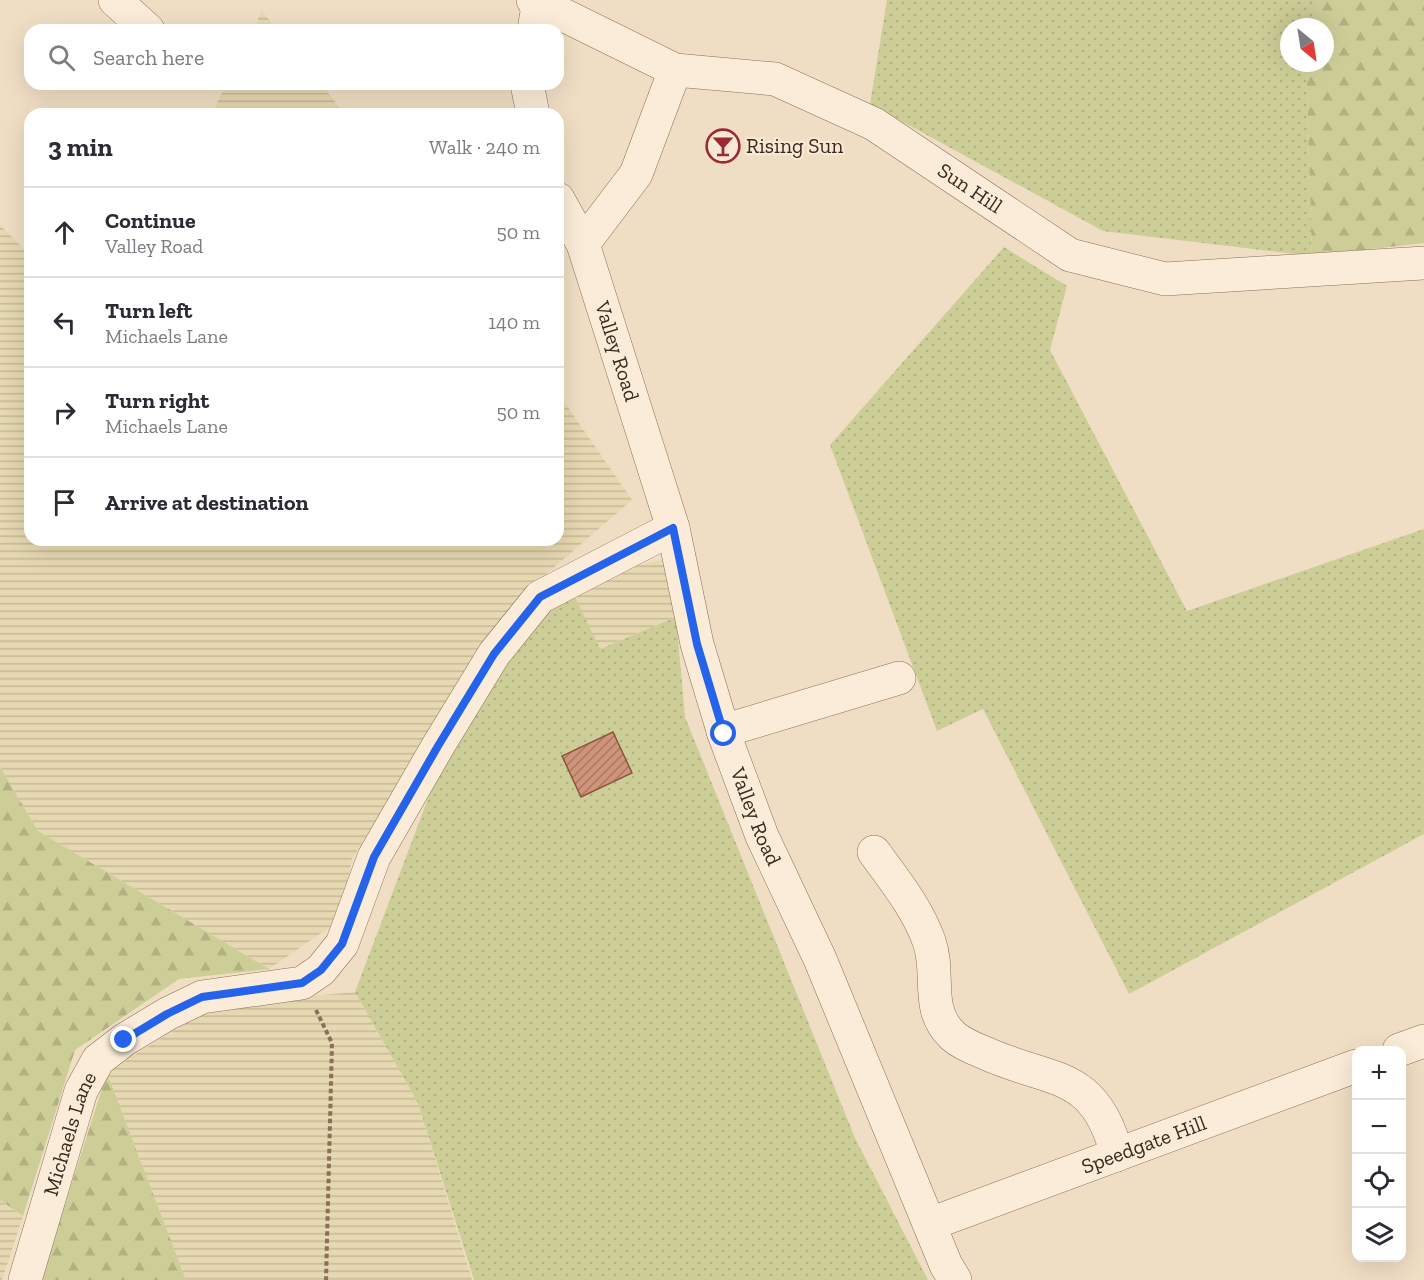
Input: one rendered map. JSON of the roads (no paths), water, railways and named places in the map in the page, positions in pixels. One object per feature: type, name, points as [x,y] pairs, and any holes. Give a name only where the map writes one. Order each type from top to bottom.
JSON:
[{"type":"street","points":[[115,0],[141,24]]},
{"type":"street","name":"Sun Hill","points":[[536,8],[675,70],[775,79],[874,124],[1070,255],[1165,279],[1424,263]]},
{"type":"street","points":[[583,244],[636,174],[675,70]]},
{"type":"street","points":[[527,90],[532,108]]},
{"type":"street","name":"Valley Road","points":[[564,210],[583,244],[673,528],[697,644],[723,731],[762,837],[820,959],[946,1265],[955,1280]]},
{"type":"street","name":"Michaels Lane","points":[[25,1280],[81,1091],[98,1060],[124,1040],[167,1014],[202,997],[302,983],[321,970],[342,944],[374,857],[494,654],[540,597],[673,528]]},
{"type":"street","points":[[723,731],[898,678]]},
{"type":"street","points":[[874,852],[907,897],[930,944],[937,1013],[944,1026],[955,1038],[972,1048],[1003,1061],[1061,1079],[1080,1089],[1101,1113],[1110,1130],[1117,1155]]},
{"type":"street","points":[[1406,1047],[1424,1041]]},
{"type":"street","name":"Speedgate Hill","points":[[930,1224],[1352,1067]]},
{"type":"place","name":"Rising Sun","points":[[723,146]]}]
